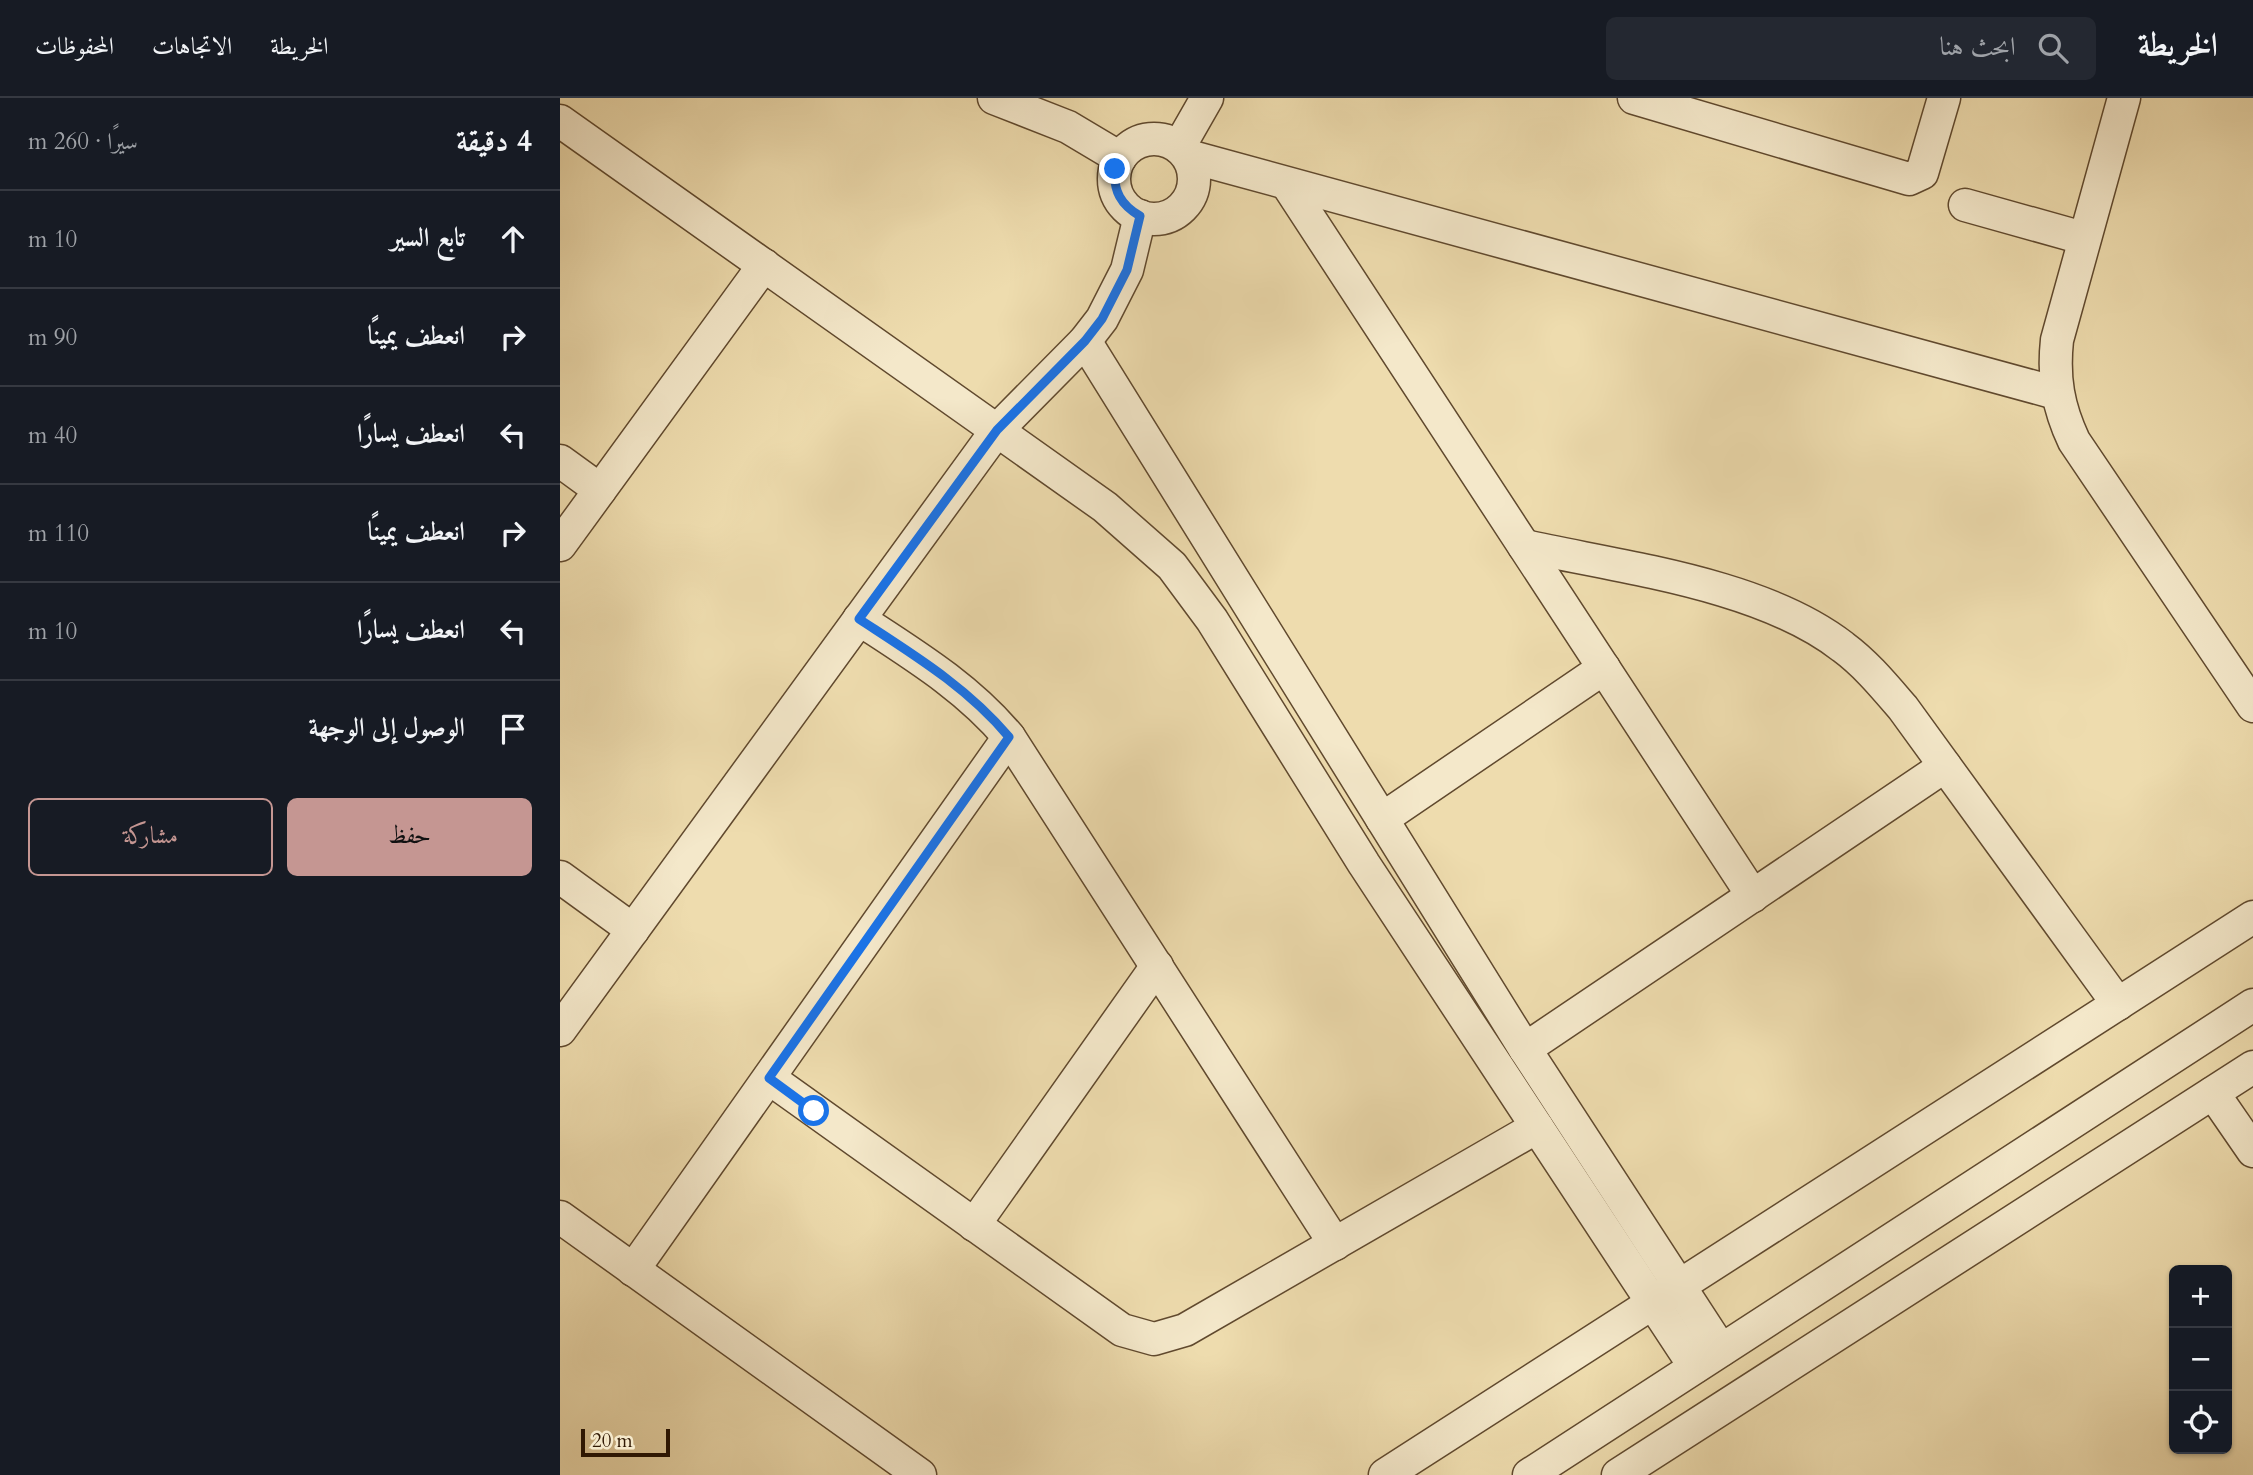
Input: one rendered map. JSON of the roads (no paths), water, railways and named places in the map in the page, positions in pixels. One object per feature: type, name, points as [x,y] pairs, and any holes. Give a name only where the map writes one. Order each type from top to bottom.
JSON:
[{"type":"street","points":[[1207,98],[1183,152],[1195,180],[1186,204],[1165,217],[1140,216],[1130,211],[1116,192],[1114,180],[1120,158],[1128,149],[1147,139],[1159,139],[1183,152],[1287,184],[2056,393]]},
{"type":"street","points":[[1633,98],[1909,179],[1922,173],[1944,98]]},
{"type":"street","points":[[2124,98],[2057,340],[2054,366],[2056,393],[2074,441],[2253,706]]},
{"type":"street","points":[[1007,100],[1068,127],[1120,158]]},
{"type":"street","points":[[560,121],[1128,525],[1172,566],[1212,620],[1364,864],[1654,1304],[1708,1359]]},
{"type":"street","points":[[1287,184],[1753,895]]},
{"type":"street","points":[[1965,205],[2083,239]]},
{"type":"street","points":[[560,1030],[997,430],[1085,341],[1116,295],[1136,244],[1140,216]]},
{"type":"street","points":[[560,545],[764,265]]},
{"type":"street","points":[[1085,341],[1525,1049],[1679,1287],[1708,1359]]},
{"type":"street","points":[[560,461],[600,490]]},
{"type":"street","points":[[1524,546],[1727,591],[1768,605],[1807,623],[1843,647],[1875,676],[1945,766],[2118,1004]]},
{"type":"street","points":[[859,619],[950,678],[971,696],[1009,737],[1335,1244]]},
{"type":"street","points":[[1383,821],[1604,668]]},
{"type":"street","points":[[633,1270],[1009,737]]},
{"type":"street","points":[[1525,1049],[1945,766]]},
{"type":"street","points":[[1336,819],[1347,802],[1354,798],[1383,821],[1387,857],[1364,864]]},
{"type":"street","points":[[560,877],[633,930]]},
{"type":"street","points":[[1385,1475],[2253,917]]},
{"type":"street","points":[[974,1225],[1157,966]]},
{"type":"street","points":[[1529,1475],[2253,1005]]},
{"type":"street","points":[[1618,1475],[2253,1067]]},
{"type":"street","points":[[769,1078],[1122,1330],[1154,1339],[1185,1330],[1537,1127]]},
{"type":"street","points":[[2213,1093],[2253,1151]]},
{"type":"street","points":[[560,1217],[920,1475]]}]
